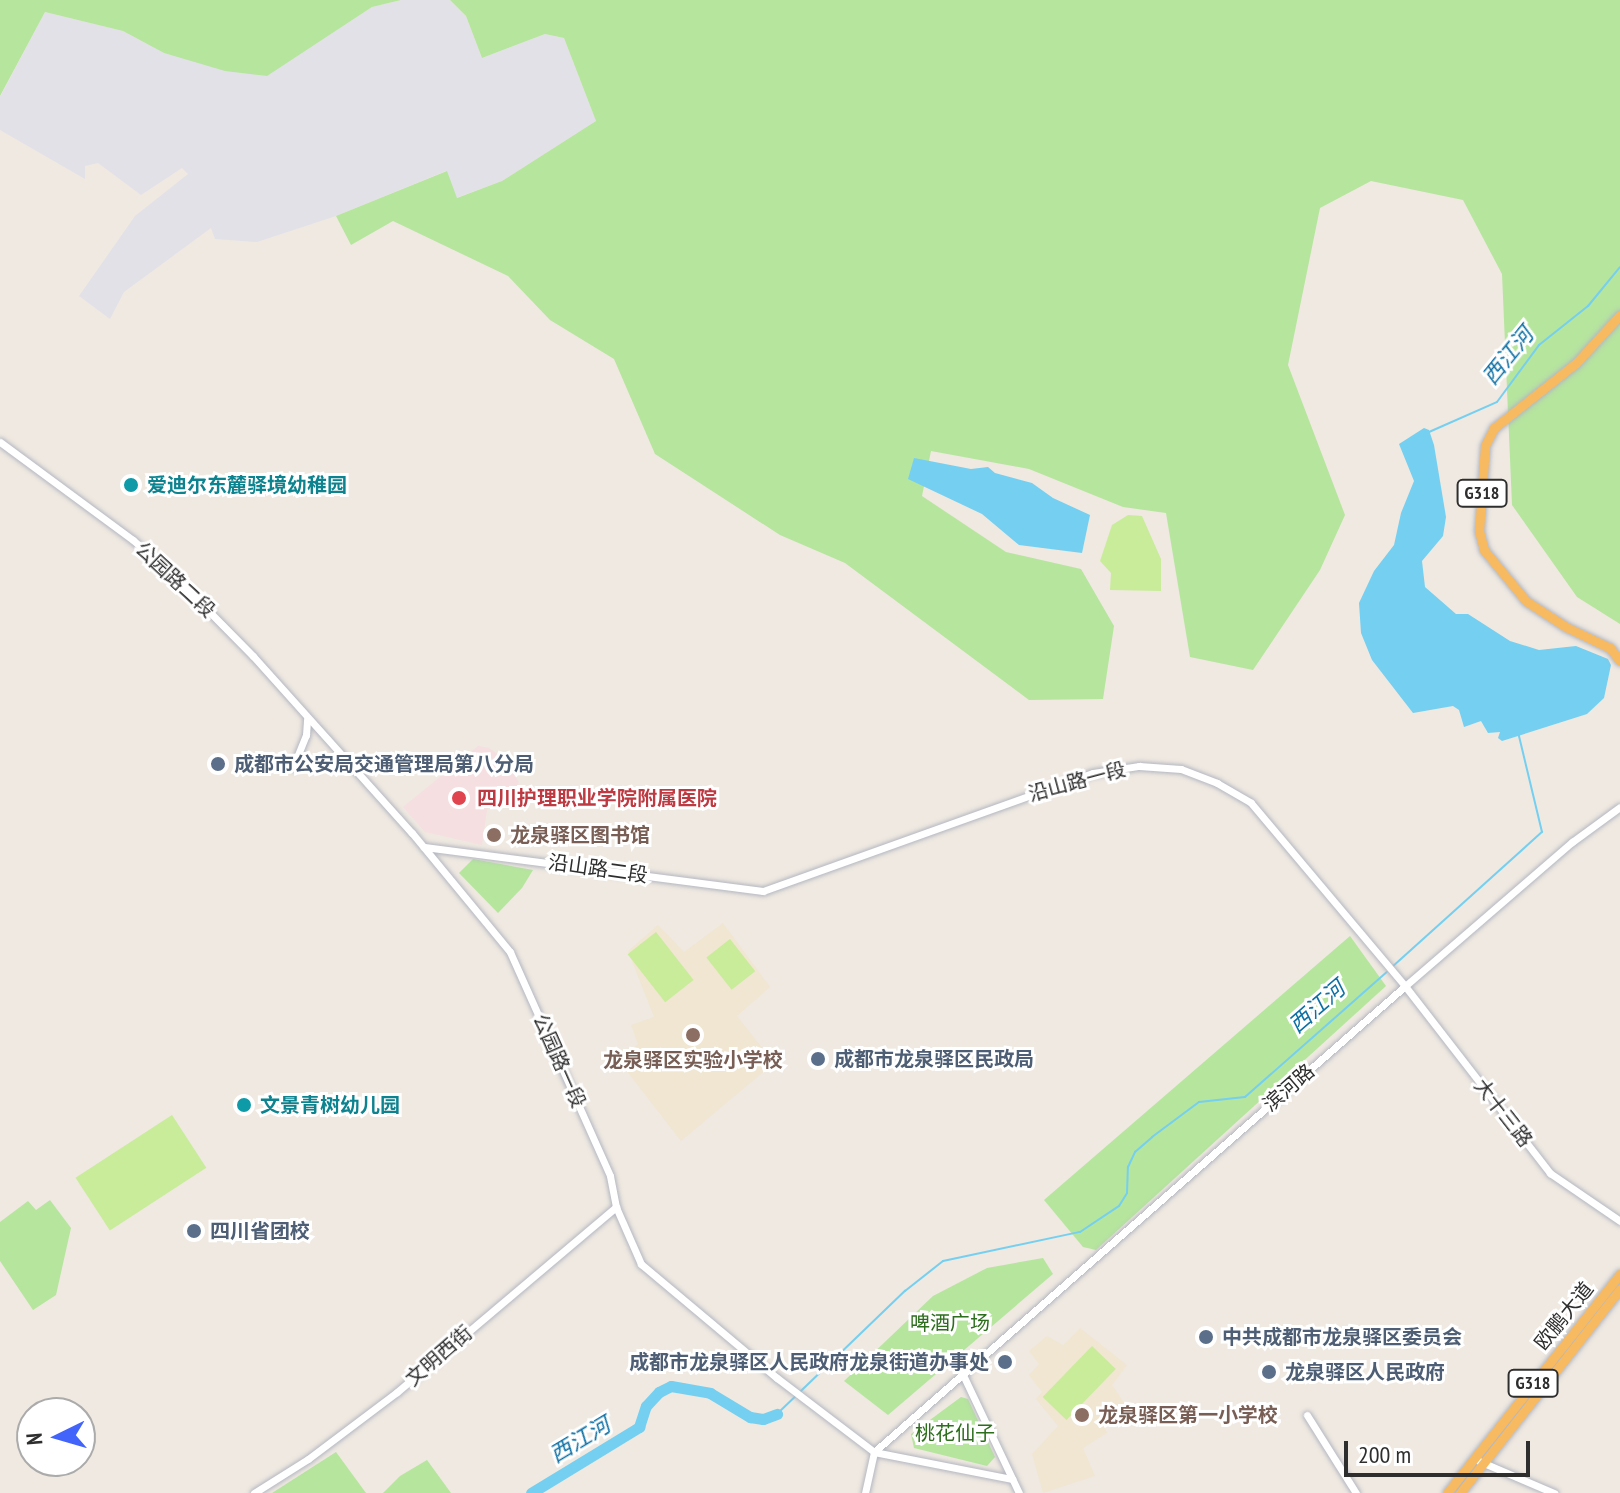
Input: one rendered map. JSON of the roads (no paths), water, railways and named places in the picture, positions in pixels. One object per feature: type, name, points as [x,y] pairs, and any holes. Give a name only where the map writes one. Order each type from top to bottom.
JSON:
[{"type":"highway","name":"G318","points":[[1620,315],[1576,363],[1494,428],[1485,446],[1479,531],[1484,550],[1526,601],[1566,627],[1610,648],[1620,661]]},
{"type":"highway","name":"欧鹏大道","points":[[1460,1493],[1478,1461],[1620,1274]]},
{"type":"highway","name":"欧鹏大道","points":[[1447,1493],[1478,1461],[1620,1289]]},
{"type":"street","name":"公园路二段","points":[[0,442],[152,557],[253,656],[329,742]]},
{"type":"street","points":[[293,767],[308,730],[307,717]]},
{"type":"street","name":"公园路一段","points":[[329,742],[424,847],[510,952],[610,1176],[616,1207],[641,1264],[777,1378],[874,1452]]},
{"type":"street","name":"沿山路一段","points":[[771,888],[1093,773],[1139,766],[1181,769],[1217,783],[1251,803],[1405,986]]},
{"type":"street","name":"滨河路","points":[[874,1452],[964,1377],[1405,986],[1604,816],[1620,807]]},
{"type":"street","name":"沿山路二段","points":[[424,847],[763,891],[771,888]]},
{"type":"street","name":"大十三路","points":[[1405,986],[1550,1173],[1620,1221]]},
{"type":"street","name":"文明西街","points":[[254,1493],[308,1459],[397,1392],[616,1207]]},
{"type":"street","points":[[964,1377],[1019,1493]]},
{"type":"street","points":[[1307,1415],[1356,1493]]},
{"type":"street","points":[[865,1493],[874,1452],[1012,1479]]},
{"type":"street","points":[[1478,1461],[1554,1493]]},
{"type":"water","points":[[1424,428],[1429,430],[1434,445],[1446,517],[1443,536],[1422,561],[1425,587],[1456,614],[1468,614],[1510,641],[1539,650],[1576,646],[1608,659],[1611,665],[1604,698],[1587,714],[1502,741],[1498,738],[1500,732],[1488,733],[1481,721],[1464,727],[1459,710],[1453,706],[1413,713],[1372,660],[1361,633],[1359,603],[1374,571],[1394,545],[1401,513],[1414,481],[1399,444]]},
{"type":"water","points":[[914,458],[971,469],[988,467],[995,473],[1032,483],[1053,498],[1090,515],[1082,553],[1019,545],[982,514],[908,479]]},
{"type":"waterway","name":"西江河","points":[[1429,432],[1497,402],[1539,345],[1588,306],[1620,267]]},
{"type":"waterway","name":"西江河","points":[[1392,967],[1542,832],[1518,732]]},
{"type":"waterway","name":"西江河","points":[[777,1414],[905,1291],[943,1261],[1080,1232],[1119,1206],[1127,1193],[1128,1167],[1135,1152],[1152,1137],[1199,1102],[1245,1097],[1387,972]]},
{"type":"waterway","name":"西江河","points":[[531,1493],[639,1427],[646,1406],[659,1392],[671,1386],[710,1393],[750,1417],[763,1419],[777,1414]]},
{"type":"place","name":"爱迪尔东麓驿境幼稚园","points":[[131,485]]},
{"type":"place","name":"成都市公安局交通管理局第八分局","points":[[218,764]]},
{"type":"place","name":"四川护理职业学院附属医院","points":[[459,798]]},
{"type":"place","name":"龙泉驿区图书馆","points":[[494,835]]},
{"type":"place","name":"龙泉驿区实验小学校","points":[[693,1035]]},
{"type":"place","name":"成都市龙泉驿区民政局","points":[[818,1059]]},
{"type":"place","name":"文景青树幼儿园","points":[[244,1105]]},
{"type":"place","name":"四川省团校","points":[[194,1231]]},
{"type":"place","name":"中共成都市龙泉驿区委员会","points":[[1206,1337]]},
{"type":"place","name":"成都市龙泉驿区人民政府龙泉街道办事处","points":[[1005,1362]]},
{"type":"place","name":"龙泉驿区人民政府","points":[[1269,1372]]},
{"type":"place","name":"龙泉驿区第一小学校","points":[[1082,1415]]},
{"type":"park label","name":"啤酒广场","points":[[950,1323]]},
{"type":"park label","name":"桃花仙子","points":[[955,1433]]}]
